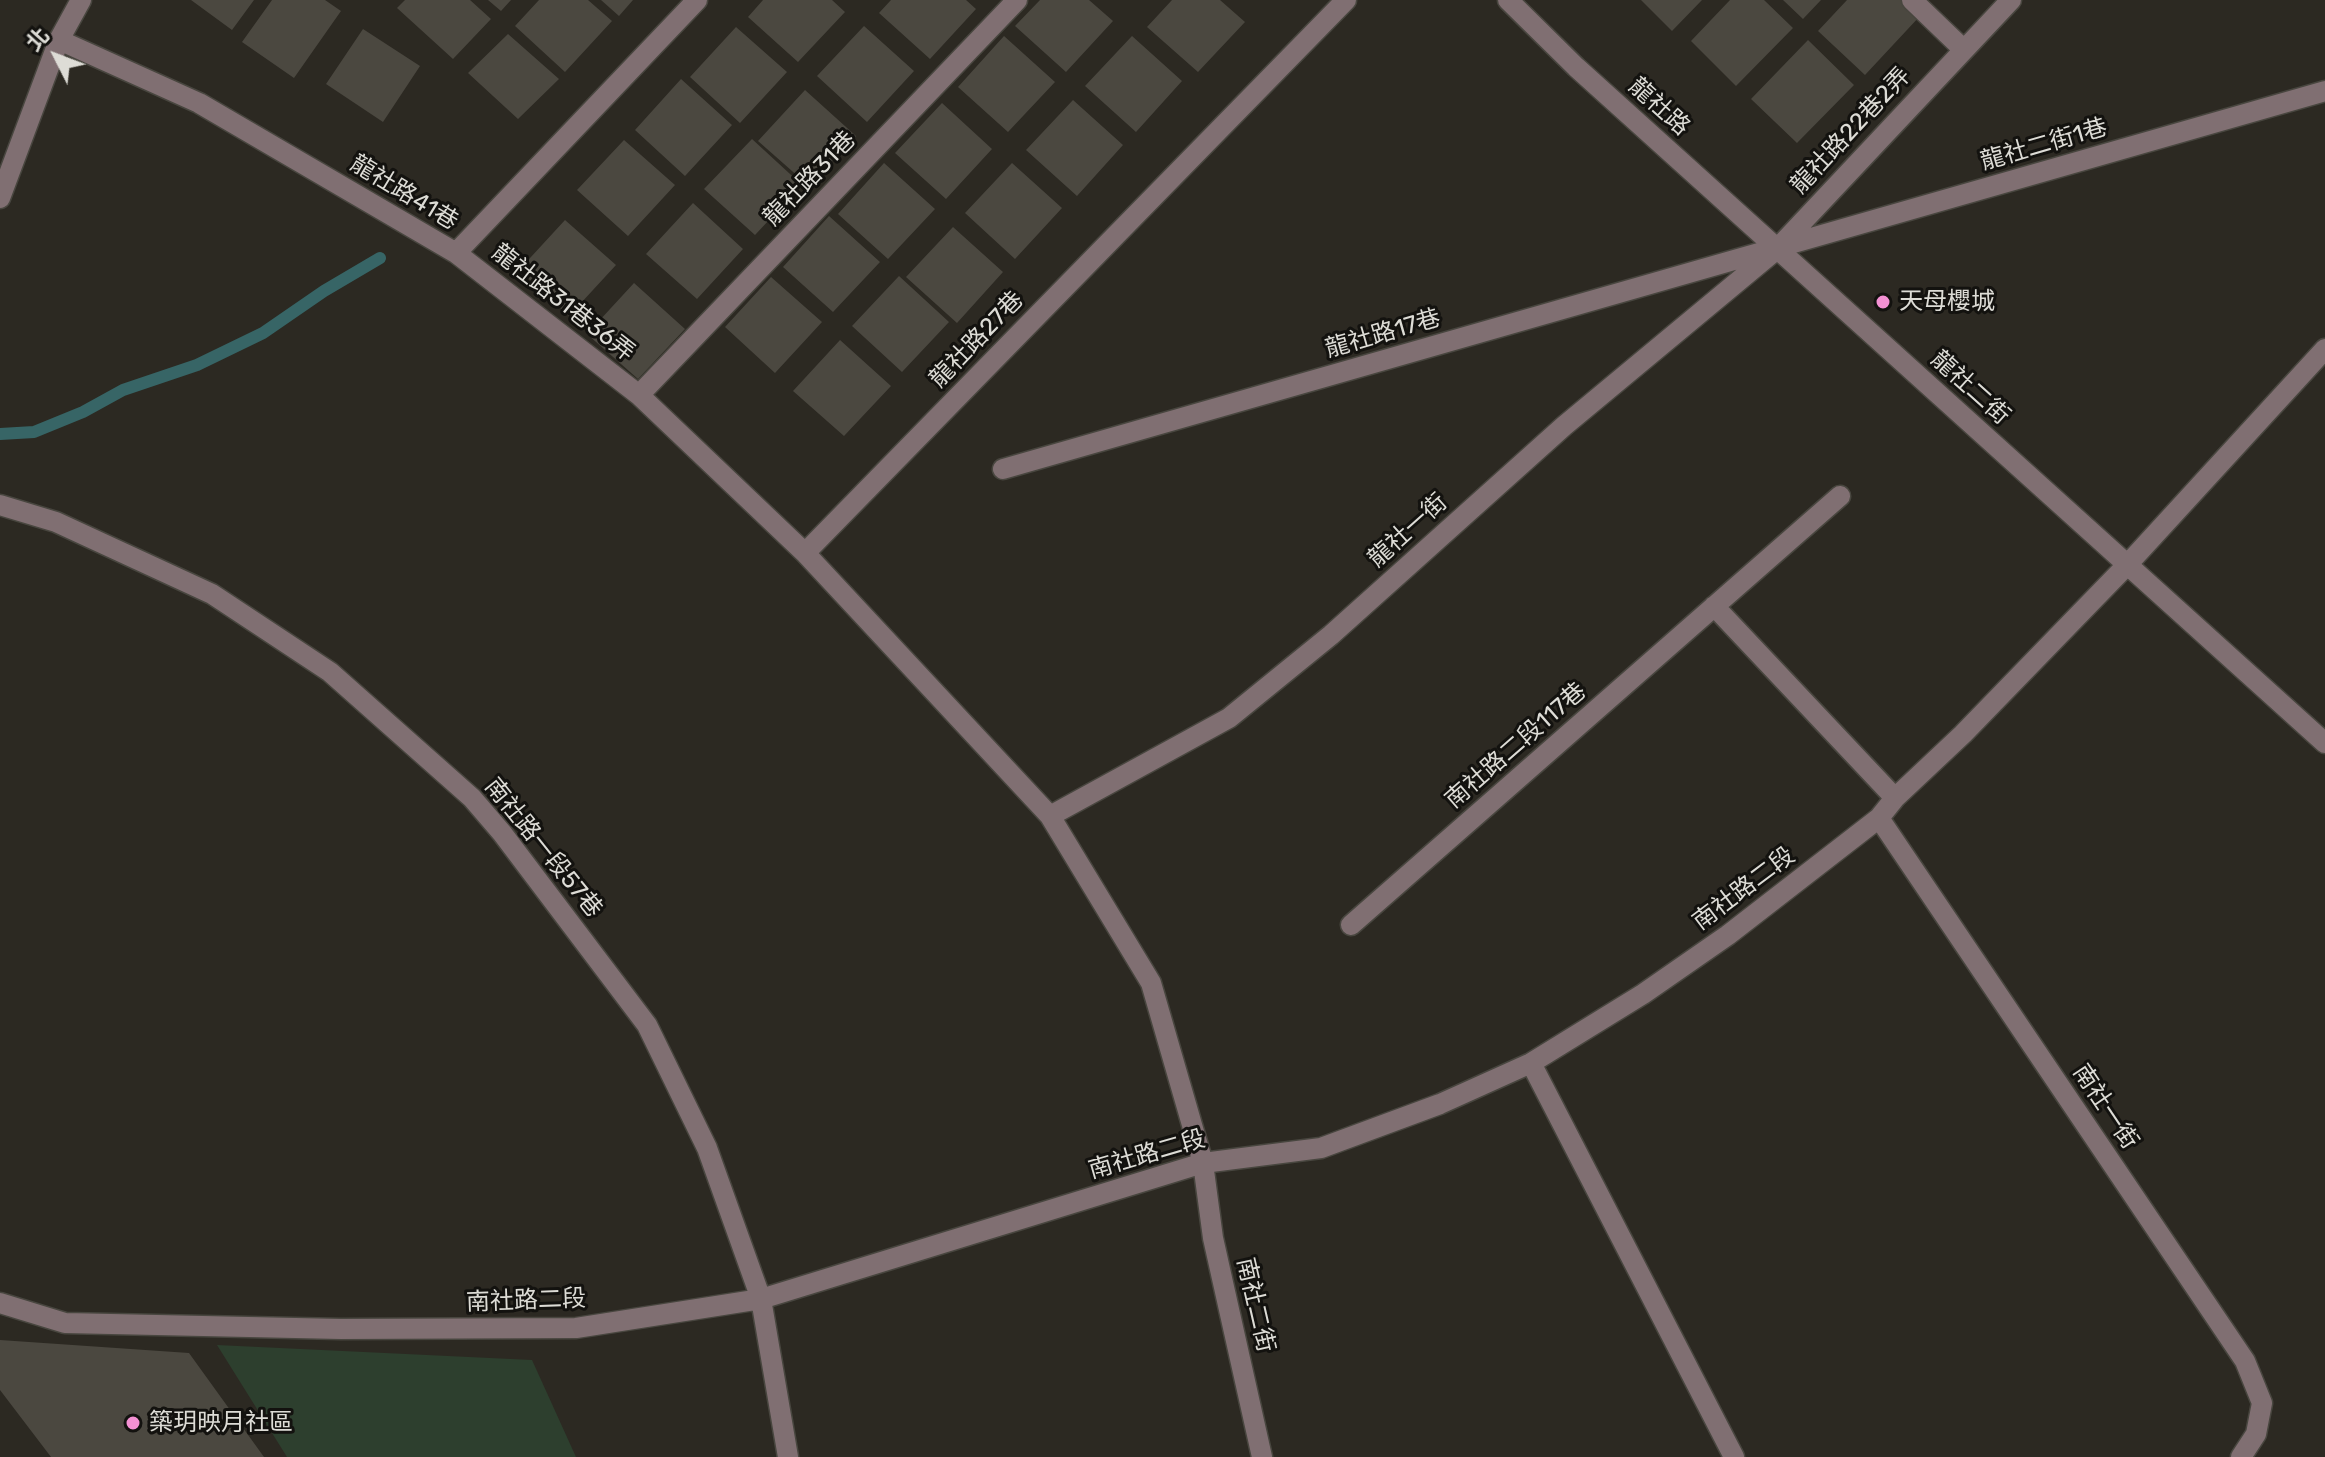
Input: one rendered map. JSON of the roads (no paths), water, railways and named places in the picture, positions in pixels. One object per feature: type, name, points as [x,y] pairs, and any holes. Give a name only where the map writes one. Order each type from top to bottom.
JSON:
[{"type":"street","points":[[0,198],[59,40],[81,0]]},
{"type":"street","name":"龍社路41巷","points":[[59,40],[199,103],[456,253],[697,0]]},
{"type":"street","name":"龍社路31巷","points":[[639,395],[1017,0]]},
{"type":"street","name":"龍社路27巷","points":[[805,553],[1346,0]]},
{"type":"street","name":"龍社路","points":[[1508,0],[1576,67],[1777,249]]},
{"type":"street","points":[[1912,0],[1962,48]]},
{"type":"street","name":"龍社路22巷2弄","points":[[1777,249],[1962,48],[2011,0]]},
{"type":"street","name":"龍社二街1巷","points":[[1777,249],[2325,91]]},
{"type":"street","name":"龍社路17巷","points":[[1003,469],[1777,249]]},
{"type":"street","name":"龍社二街","points":[[1777,249],[2325,743]]},
{"type":"street","name":"龍社一街","points":[[1050,816],[1229,718],[1331,635],[1564,426],[1777,249]]},
{"type":"street","name":"龍社路31巷36弄","points":[[456,253],[639,395]]},
{"type":"street","points":[[2127,565],[2325,349]]},
{"type":"street","points":[[639,395],[805,553]]},
{"type":"street","name":"南社路二段117巷","points":[[1351,925],[1840,496]]},
{"type":"street","name":"南社路一段57巷","points":[[0,505],[56,522],[212,594],[330,672],[472,798],[647,1025],[707,1148],[761,1299]]},
{"type":"street","name":"南社二街","points":[[805,553],[1050,816],[1151,983],[1203,1163],[1213,1238],[1262,1457]]},
{"type":"street","name":"南社路二段","points":[[0,1303],[65,1323],[341,1329],[576,1328],[761,1299],[1203,1163],[1321,1148],[1440,1104],[1531,1063],[1643,994],[1728,935],[1879,818],[1895,798],[1963,734],[2127,565]]},
{"type":"street","points":[[1714,606],[1895,798]]},
{"type":"street","name":"南社一街","points":[[1879,818],[2245,1361],[2262,1403],[2254,1457]]},
{"type":"street","points":[[1531,1063],[1734,1457]]},
{"type":"street","points":[[761,1299],[788,1457]]},
{"type":"street","name":"南社一街","points":[[2241,1457],[2256,1434]]},
{"type":"waterway","points":[[0,434],[34,432],[83,412],[123,390],[197,365],[263,333],[324,291],[380,258]]},
{"type":"place","name":"天母櫻城","points":[[1883,302]]},
{"type":"place","name":"築玥映月社區","points":[[133,1423]]}]
